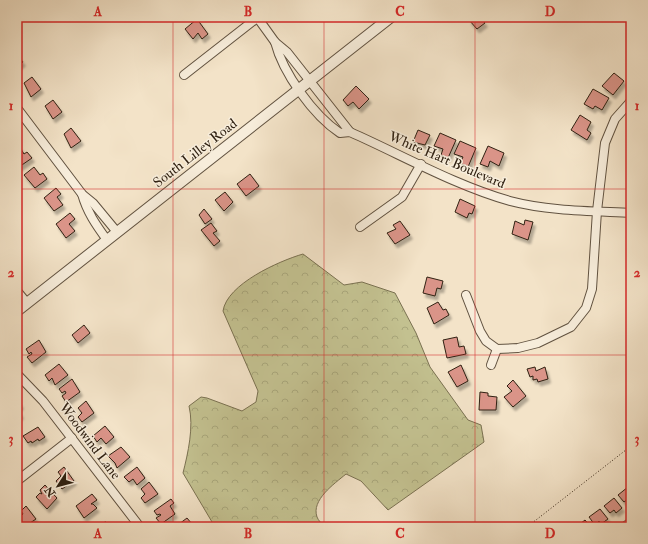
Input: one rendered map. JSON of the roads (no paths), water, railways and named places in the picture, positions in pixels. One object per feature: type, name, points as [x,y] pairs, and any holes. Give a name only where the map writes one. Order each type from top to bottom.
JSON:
[{"type":"street","name":"White Hart Boulevard","points":[[257,17],[276,42],[287,52],[350,132],[481,191],[510,201],[562,209],[631,213]]},
{"type":"street","points":[[184,75],[257,17]]},
{"type":"street","name":"South Lilley Road","points":[[17,311],[391,17]]},
{"type":"street","name":"White Hart Boulevard","points":[[276,42],[282,63],[299,90],[330,126],[340,133],[350,132]]},
{"type":"street","points":[[466,295],[483,336],[486,341],[497,349],[518,348],[538,343],[571,327],[586,308],[592,289],[597,211],[604,144],[615,120],[631,101]]},
{"type":"street","points":[[17,108],[82,194],[93,203],[117,232]]},
{"type":"street","points":[[360,227],[402,198],[421,164]]},
{"type":"street","points":[[82,194],[86,209],[107,240]]},
{"type":"street","points":[[17,291],[27,303]]},
{"type":"street","points":[[491,365],[497,349]]},
{"type":"street","name":"Woodwind Lane","points":[[17,374],[43,401],[140,527]]},
{"type":"street","points":[[17,481],[72,438]]},
{"type":"street","points":[[624,527],[631,522]]}]
